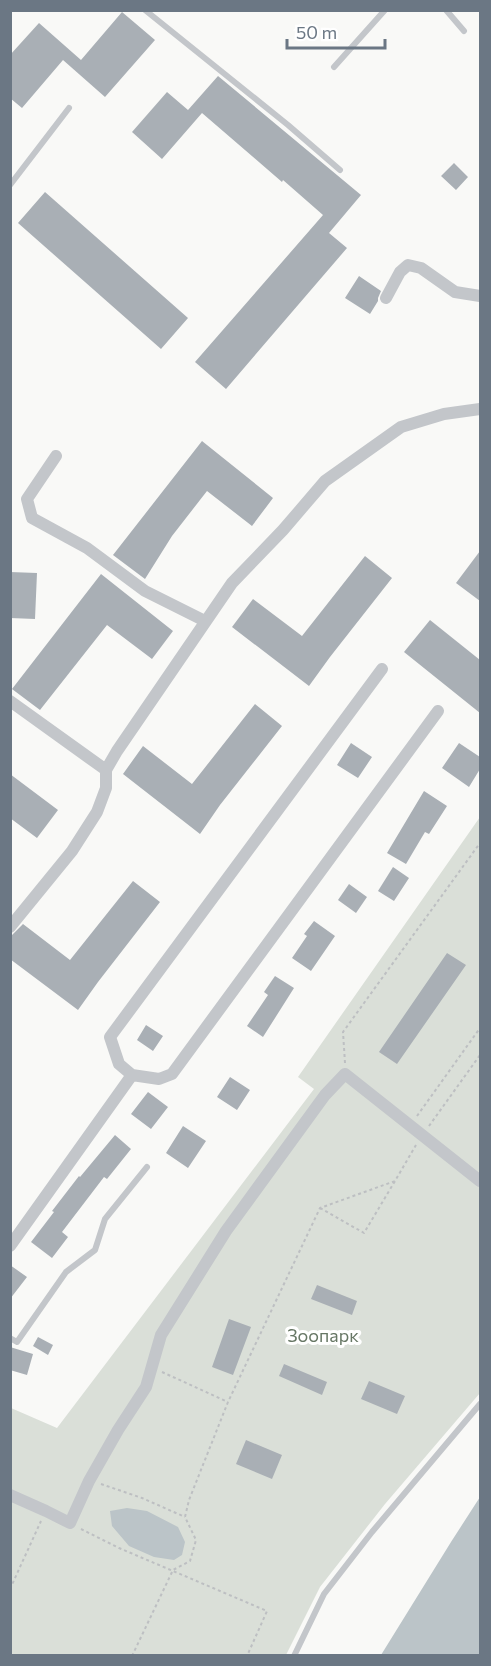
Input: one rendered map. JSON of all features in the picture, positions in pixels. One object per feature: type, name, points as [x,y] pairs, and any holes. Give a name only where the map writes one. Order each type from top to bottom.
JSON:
[{"type":"street","points":[[386,298],[400,272],[408,265],[421,268],[455,292],[480,296]]},
{"type":"street","points":[[10,927],[72,851],[97,812],[106,789],[106,770],[117,751],[232,583],[283,530],[325,481],[401,427],[444,414],[480,409]]},
{"type":"street","points":[[56,456],[27,499],[32,518],[87,548],[145,591],[205,621]]},
{"type":"street","points":[[382,669],[110,1037],[119,1064],[132,1075],[159,1079],[172,1074],[438,711]]},
{"type":"street","points":[[10,701],[106,770]]},
{"type":"street","points":[[10,1495],[70,1523],[118,1430],[146,1388],[161,1335],[226,1231],[326,1095],[345,1074],[480,1181]]},
{"type":"street","points":[[10,1246],[132,1075]]},
{"type":"lane","points":[[145,10],[288,125],[340,170]]},
{"type":"lane","points":[[334,67],[385,10]]},
{"type":"lane","points":[[446,10],[464,31]]},
{"type":"lane","points":[[10,185],[69,108]]},
{"type":"lane","points":[[10,1338],[17,1342],[66,1272],[95,1250],[105,1219],[147,1167]]},
{"type":"lane","points":[[294,1656],[324,1594],[372,1532],[480,1404]]},
{"type":"path","points":[[345,1074],[343,1032],[480,843]]},
{"type":"path","points":[[410,1125],[480,1028]]},
{"type":"path","points":[[320,1208],[364,1233],[423,1134],[480,1055]]},
{"type":"path","points":[[132,1656],[173,1570],[190,1561],[196,1540],[185,1517],[189,1500],[228,1402],[320,1208],[395,1180]]},
{"type":"path","points":[[152,1368],[228,1402]]},
{"type":"path","points":[[90,1481],[142,1498],[185,1517]]},
{"type":"path","points":[[10,1589],[46,1511]]},
{"type":"path","points":[[70,1523],[119,1548],[267,1611],[248,1656]]},
{"type":"green space","name":"Зоопарк","points":[[480,817],[480,1393],[385,1504],[320,1587],[286,1655],[11,1656],[11,1408],[57,1428],[314,1089],[298,1077]]},
{"type":"shaded area","points":[[480,1497],[480,1655],[381,1655],[451,1542]]},
{"type":"shaded area","points":[[127,1508],[147,1511],[178,1527],[185,1542],[182,1555],[174,1560],[154,1557],[129,1546],[112,1526],[110,1511]]},
{"type":"building","points":[[122,12],[155,40],[105,97],[63,60],[22,108],[10,98],[10,55],[39,23],[81,60]]},
{"type":"building","points":[[218,76],[361,195],[329,233],[347,248],[226,389],[195,362],[323,215],[202,113],[162,159],[132,132],[167,92],[188,110]]},
{"type":"building","points":[[454,163],[468,177],[456,190],[441,176]]},
{"type":"building","points":[[45,192],[188,318],[161,349],[18,223]]},
{"type":"building","points":[[359,276],[381,291],[370,314],[345,298]]},
{"type":"building","points":[[202,441],[273,498],[252,526],[207,491],[172,536],[145,579],[113,555]]},
{"type":"building","points":[[480,551],[480,601],[456,583]]},
{"type":"building","points":[[365,556],[392,578],[309,686],[232,627],[253,599],[302,636]]},
{"type":"building","points":[[10,572],[37,573],[35,619],[10,618]]},
{"type":"building","points":[[101,574],[173,631],[152,659],[107,625],[40,710],[12,689]]},
{"type":"building","points":[[430,620],[480,660],[480,713],[404,652]]},
{"type":"building","points":[[255,704],[282,726],[200,834],[123,774],[143,746],[192,784]]},
{"type":"building","points":[[351,743],[372,757],[358,778],[337,765]]},
{"type":"building","points":[[459,743],[480,757],[480,769],[469,787],[442,768]]},
{"type":"building","points":[[10,774],[58,810],[37,838],[10,818]]},
{"type":"building","points":[[424,791],[447,806],[429,834],[425,832],[406,864],[387,853]]},
{"type":"building","points":[[393,867],[409,878],[394,901],[378,891]]},
{"type":"building","points":[[133,881],[160,902],[78,1010],[10,959],[10,937],[23,924],[70,960]]},
{"type":"building","points":[[349,884],[367,897],[356,913],[338,900]]},
{"type":"building","points":[[314,921],[335,936],[311,971],[292,958],[307,936],[304,934]]},
{"type":"building","points":[[447,953],[466,965],[397,1064],[379,1052]]},
{"type":"building","points":[[275,976],[294,988],[263,1037],[247,1026],[268,995],[264,992]]},
{"type":"building","points":[[146,1025],[163,1036],[153,1051],[137,1040]]},
{"type":"building","points":[[230,1077],[250,1090],[237,1110],[217,1097]]},
{"type":"building","points":[[148,1092],[168,1107],[151,1129],[131,1114]]},
{"type":"building","points":[[183,1126],[206,1141],[188,1168],[166,1153]]},
{"type":"building","points":[[115,1135],[131,1149],[107,1179],[104,1177],[62,1232],[68,1237],[52,1258],[31,1242],[79,1176]]},
{"type":"building","points":[[10,1265],[27,1277],[10,1299]]},
{"type":"building","points":[[317,1285],[357,1301],[352,1315],[311,1299]]},
{"type":"building","points":[[229,1319],[251,1327],[233,1375],[212,1367]]},
{"type":"building","points":[[38,1337],[53,1345],[48,1355],[33,1346]]},
{"type":"building","points":[[10,1347],[33,1354],[27,1375],[10,1370]]},
{"type":"building","points":[[284,1364],[327,1382],[322,1395],[279,1376]]},
{"type":"building","points":[[369,1381],[405,1396],[397,1414],[361,1399]]},
{"type":"building","points":[[246,1440],[282,1455],[272,1479],[236,1464]]}]
